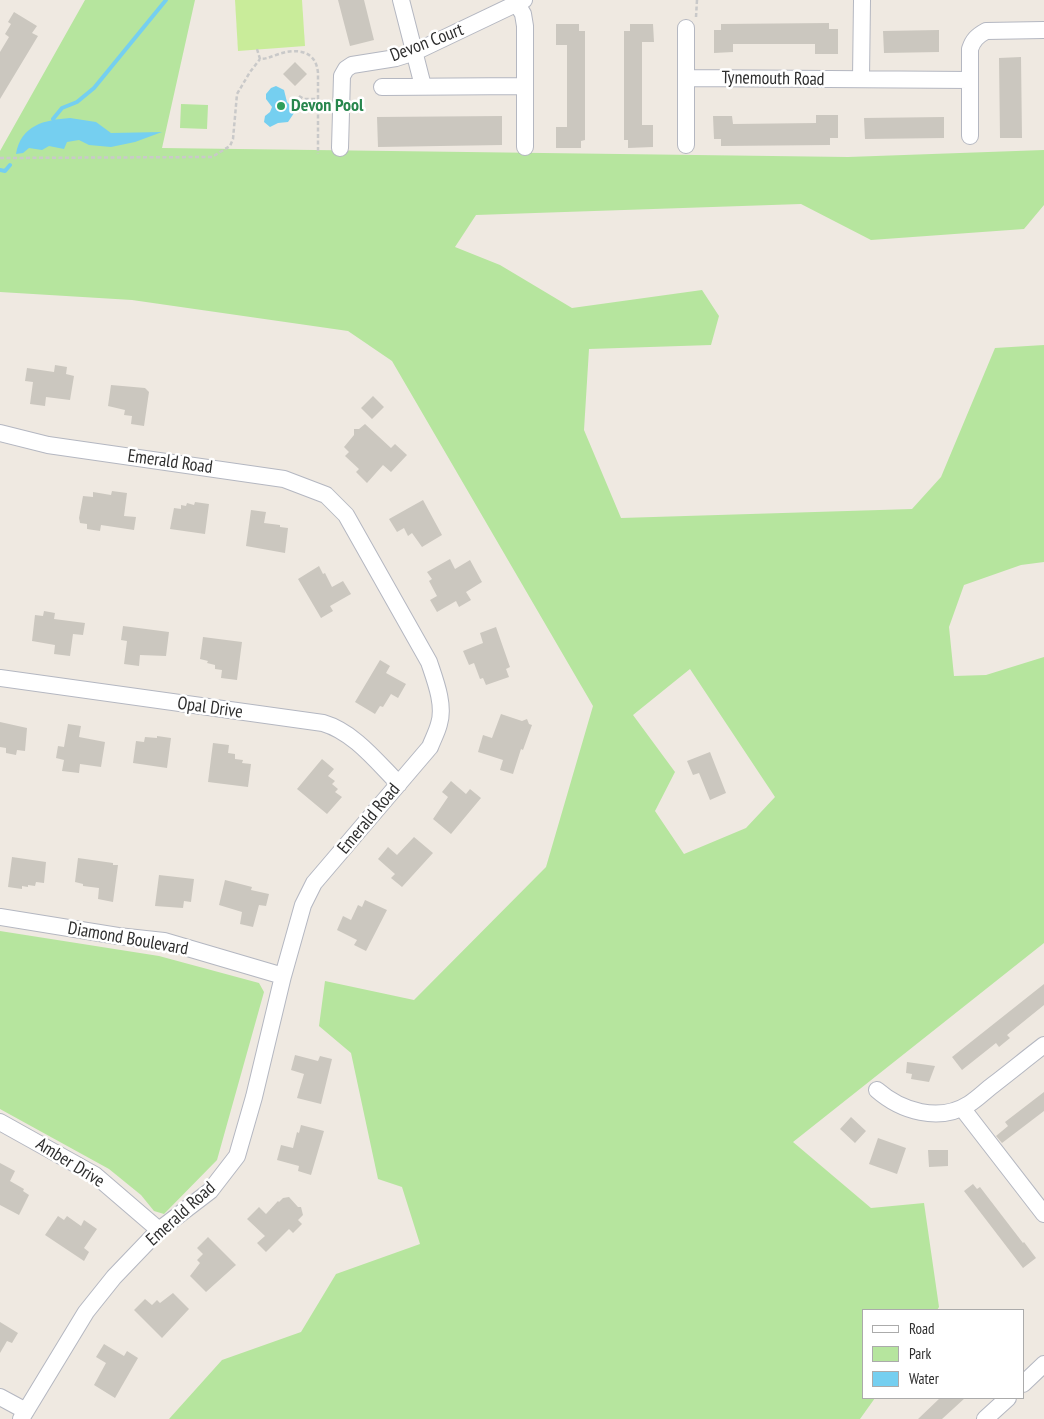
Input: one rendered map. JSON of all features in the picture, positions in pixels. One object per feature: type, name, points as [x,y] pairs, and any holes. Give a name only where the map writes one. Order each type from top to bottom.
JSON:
[{"type":"street","points":[[401,0],[423,86]]},
{"type":"street","points":[[861,79],[862,0]]},
{"type":"street","points":[[512,3],[523,14],[525,26],[525,147]]},
{"type":"street","name":"Devon Court","points":[[340,148],[342,76],[346,69],[352,65],[396,58],[415,52],[512,3]]},
{"type":"street","points":[[686,28],[686,145]]},
{"type":"street","points":[[970,136],[970,49],[973,41],[978,35],[986,32],[1044,30]]},
{"type":"street","name":"Tynemouth Road","points":[[686,78],[970,80]]},
{"type":"street","points":[[382,87],[525,86]]},
{"type":"street","name":"Emerald Road","points":[[0,433],[48,445],[284,479],[326,495],[346,515],[429,662],[440,704],[440,723],[430,746],[314,883],[303,905],[237,1156],[210,1191],[159,1230],[114,1277],[86,1312],[23,1415]]},
{"type":"street","name":"Opal Drive","points":[[0,678],[324,723],[337,727],[353,739],[399,784]]},
{"type":"street","name":"Diamond Boulevard","points":[[0,917],[164,942],[283,976]]},
{"type":"street","points":[[877,1090],[898,1105],[913,1111],[930,1113],[962,1108],[1044,1045]]},
{"type":"street","points":[[962,1108],[1044,1214]]},
{"type":"street","name":"Amber Drive","points":[[0,1122],[95,1175],[159,1230]]},
{"type":"street","points":[[1024,1383],[1044,1364]]},
{"type":"street","points":[[0,1397],[23,1415]]},
{"type":"street","points":[[985,1419],[1007,1399]]},
{"type":"path","points":[[257,49],[260,59]]},
{"type":"path","points":[[0,158],[212,158],[230,146],[233,139],[237,94],[260,59],[283,53],[298,52],[310,54],[317,64],[318,154]]},
{"type":"path","points":[[299,96],[304,99],[318,99]]},
{"type":"green space","points":[[85,0],[195,0],[162,148],[848,157],[1044,150],[1044,205],[1024,229],[871,240],[801,204],[476,215],[455,247],[500,265],[572,308],[702,290],[719,316],[711,345],[589,349],[584,430],[621,518],[912,509],[941,477],[995,348],[1044,345],[1044,562],[1021,565],[964,585],[949,627],[954,676],[986,675],[1044,657],[1044,943],[793,1142],[871,1208],[924,1203],[939,1307],[938,1309],[862,1309],[862,1399],[874,1399],[860,1419],[169,1419],[222,1360],[301,1332],[336,1274],[420,1244],[402,1187],[378,1179],[351,1053],[319,1026],[325,981],[414,1000],[546,867],[593,706],[392,361],[348,331],[132,300],[0,292],[0,151]],"holes":[[[690,669],[775,797],[746,828],[684,854],[655,811],[675,772],[633,715]]]},
{"type":"green space","points":[[235,0],[302,0],[305,46],[238,51]]},
{"type":"green space","points":[[181,104],[208,105],[207,129],[180,128]]},
{"type":"green space","points":[[0,931],[159,956],[259,983],[264,992],[217,1160],[164,1214],[154,1211],[141,1195],[109,1169],[0,1109]]},
{"type":"water","name":"Devon Pool","points":[[276,86],[284,90],[287,102],[294,113],[288,122],[278,123],[270,127],[264,122],[265,116],[272,107],[266,99],[266,94],[271,88]]},
{"type":"water","points":[[70,118],[96,122],[111,133],[162,132],[135,142],[111,147],[89,145],[79,140],[67,142],[64,149],[49,146],[42,150],[29,148],[23,153],[16,154],[23,136],[28,130],[51,120]]},
{"type":"building","points":[[338,0],[364,0],[374,40],[350,46]]},
{"type":"building","points":[[14,12],[37,26],[32,33],[38,36],[0,99],[0,52],[9,37],[5,34],[11,24],[8,22]]},
{"type":"building","points":[[829,23],[829,29],[838,29],[838,54],[815,54],[815,44],[733,44],[733,52],[714,53],[714,30],[721,30],[721,24]]},
{"type":"building","points":[[556,24],[579,24],[579,31],[585,31],[585,140],[581,141],[581,148],[556,148],[556,127],[567,127],[567,45],[556,45]]},
{"type":"building","points":[[630,24],[653,24],[654,42],[642,42],[642,125],[653,125],[653,147],[628,148],[628,140],[624,140],[624,31],[630,31]]},
{"type":"building","points":[[939,30],[939,52],[884,53],[883,31]]},
{"type":"building","points":[[1021,57],[1022,138],[1000,138],[999,58]]},
{"type":"building","points":[[295,62],[307,74],[295,86],[283,74]]},
{"type":"building","points":[[816,115],[838,115],[838,138],[830,138],[830,145],[721,146],[721,139],[714,139],[713,116],[732,116],[733,124],[816,123]]},
{"type":"building","points":[[502,116],[502,145],[378,147],[377,117]]},
{"type":"building","points":[[944,117],[944,138],[865,139],[864,118]]},
{"type":"building","points":[[55,365],[67,367],[66,374],[74,376],[70,400],[46,397],[45,406],[30,404],[33,382],[25,381],[27,368],[54,372]]},
{"type":"building","points":[[111,385],[145,388],[149,392],[144,426],[131,424],[132,416],[124,415],[125,410],[108,406]]},
{"type":"building","points":[[373,396],[384,407],[372,419],[361,408]]},
{"type":"building","points":[[365,424],[391,448],[395,444],[407,455],[391,472],[383,465],[367,483],[356,472],[359,469],[345,456],[349,452],[344,447],[354,435],[354,429],[359,429]]},
{"type":"building","points":[[112,491],[127,493],[124,516],[136,517],[134,530],[101,525],[100,531],[87,529],[87,524],[80,523],[79,518],[83,496],[93,497],[93,492],[111,495]]},
{"type":"building","points":[[423,500],[442,535],[422,547],[412,533],[408,536],[404,528],[397,532],[389,519]]},
{"type":"building","points":[[195,502],[209,504],[205,534],[170,529],[174,508],[181,509],[181,505],[186,506],[187,503],[194,505]]},
{"type":"building","points":[[251,510],[266,512],[264,523],[288,528],[285,553],[246,546]]},
{"type":"building","points":[[450,559],[455,569],[470,560],[482,582],[466,592],[471,600],[459,607],[456,601],[437,612],[430,600],[437,596],[429,581],[432,579],[427,572]]},
{"type":"building","points":[[319,566],[332,587],[343,581],[351,594],[330,606],[333,611],[321,618],[298,579]]},
{"type":"building","points":[[44,611],[55,613],[54,619],[85,623],[83,635],[73,634],[70,656],[54,654],[55,645],[32,641],[35,615],[43,616]]},
{"type":"building","points":[[123,626],[169,632],[166,656],[140,655],[139,666],[124,664],[127,641],[121,640]]},
{"type":"building","points":[[496,627],[510,667],[506,669],[509,677],[486,685],[483,678],[480,679],[474,663],[469,665],[463,651],[483,643],[480,633]]},
{"type":"building","points":[[203,637],[242,642],[237,680],[221,678],[222,670],[215,669],[215,665],[200,659]]},
{"type":"building","points":[[380,660],[390,666],[386,673],[406,684],[398,698],[391,694],[383,707],[380,706],[375,714],[355,702]]},
{"type":"building","points":[[501,714],[522,721],[527,719],[529,724],[532,725],[523,750],[521,749],[513,774],[500,770],[503,760],[478,752],[483,735],[492,738]]},
{"type":"building","points":[[0,722],[27,728],[25,751],[17,750],[16,755],[6,753],[6,748],[0,747]]},
{"type":"building","points":[[68,724],[81,726],[79,737],[105,742],[101,767],[80,764],[79,773],[62,771],[64,760],[56,758],[58,746],[64,747]]},
{"type":"building","points":[[157,736],[171,738],[167,768],[133,763],[136,741],[144,742],[145,737],[157,738]]},
{"type":"building","points":[[213,743],[229,745],[228,753],[235,754],[235,759],[243,760],[242,763],[251,764],[248,787],[208,782]]},
{"type":"building","points":[[710,752],[726,793],[710,800],[699,773],[693,775],[687,761]]},
{"type":"building","points":[[322,759],[334,769],[328,776],[335,781],[332,784],[338,789],[335,792],[342,797],[327,814],[297,789]]},
{"type":"building","points":[[451,781],[466,794],[470,789],[481,798],[451,834],[433,819],[448,797],[442,792]]},
{"type":"building","points":[[414,837],[433,853],[402,887],[391,878],[395,874],[378,859],[388,847],[397,855]]},
{"type":"building","points":[[12,857],[46,862],[44,883],[36,882],[35,886],[22,886],[22,889],[8,887]]},
{"type":"building","points":[[78,858],[118,865],[113,902],[98,899],[99,888],[83,886],[83,884],[75,882]]},
{"type":"building","points":[[159,875],[194,879],[191,902],[184,901],[183,908],[155,906]]},
{"type":"building","points":[[225,880],[252,887],[251,890],[269,894],[266,906],[259,905],[253,927],[240,924],[242,912],[219,905]]},
{"type":"building","points":[[365,900],[387,910],[366,951],[354,945],[357,940],[337,930],[343,916],[351,920],[358,905],[362,907]]},
{"type":"building","points":[[1044,984],[1044,1005],[1007,1035],[1010,1038],[999,1047],[996,1043],[962,1070],[952,1057]]},
{"type":"building","points":[[295,1055],[318,1061],[320,1056],[332,1059],[321,1104],[297,1098],[304,1074],[291,1070]]},
{"type":"building","points":[[907,1062],[935,1066],[929,1082],[911,1079],[912,1074],[906,1073]]},
{"type":"building","points":[[1044,1092],[1044,1111],[1002,1143],[996,1136],[1008,1126],[1005,1122]]},
{"type":"building","points":[[851,1117],[866,1131],[855,1143],[840,1129]]},
{"type":"building","points":[[301,1125],[324,1131],[311,1175],[298,1171],[299,1166],[277,1160],[281,1145],[293,1148]]},
{"type":"building","points":[[878,1138],[906,1148],[897,1174],[869,1164]]},
{"type":"building","points":[[928,1150],[948,1150],[948,1166],[929,1167]]},
{"type":"building","points":[[0,1163],[15,1171],[10,1181],[24,1189],[23,1191],[29,1195],[19,1215],[0,1205]]},
{"type":"building","points":[[973,1184],[977,1189],[980,1187],[1036,1258],[1023,1268],[964,1191]]},
{"type":"building","points":[[289,1197],[298,1207],[301,1207],[303,1215],[298,1220],[302,1224],[293,1233],[289,1229],[266,1252],[257,1243],[265,1236],[247,1219],[259,1207],[266,1214],[278,1201]]},
{"type":"building","points":[[58,1216],[64,1220],[67,1216],[81,1226],[84,1220],[97,1229],[84,1248],[89,1252],[84,1261],[45,1235]]},
{"type":"building","points":[[208,1237],[236,1265],[206,1292],[190,1276],[200,1263],[197,1260],[203,1254],[197,1248]]},
{"type":"building","points":[[173,1293],[189,1309],[162,1338],[134,1310],[145,1299],[152,1305],[157,1300],[160,1303]]},
{"type":"building","points":[[0,1322],[18,1333],[12,1343],[7,1341],[0,1353]]},
{"type":"building","points":[[104,1344],[124,1356],[127,1351],[138,1358],[115,1398],[94,1385],[106,1363],[96,1357]]},
{"type":"building","points":[[939,1399],[964,1399],[942,1419],[918,1419]]},
{"type":"waterway","points":[[53,119],[62,108],[77,102],[94,88],[166,0]]},
{"type":"waterway","points":[[0,170],[5,171],[10,165]]},
{"type":"place","name":"Devon Pool","points":[[281,106]]}]
